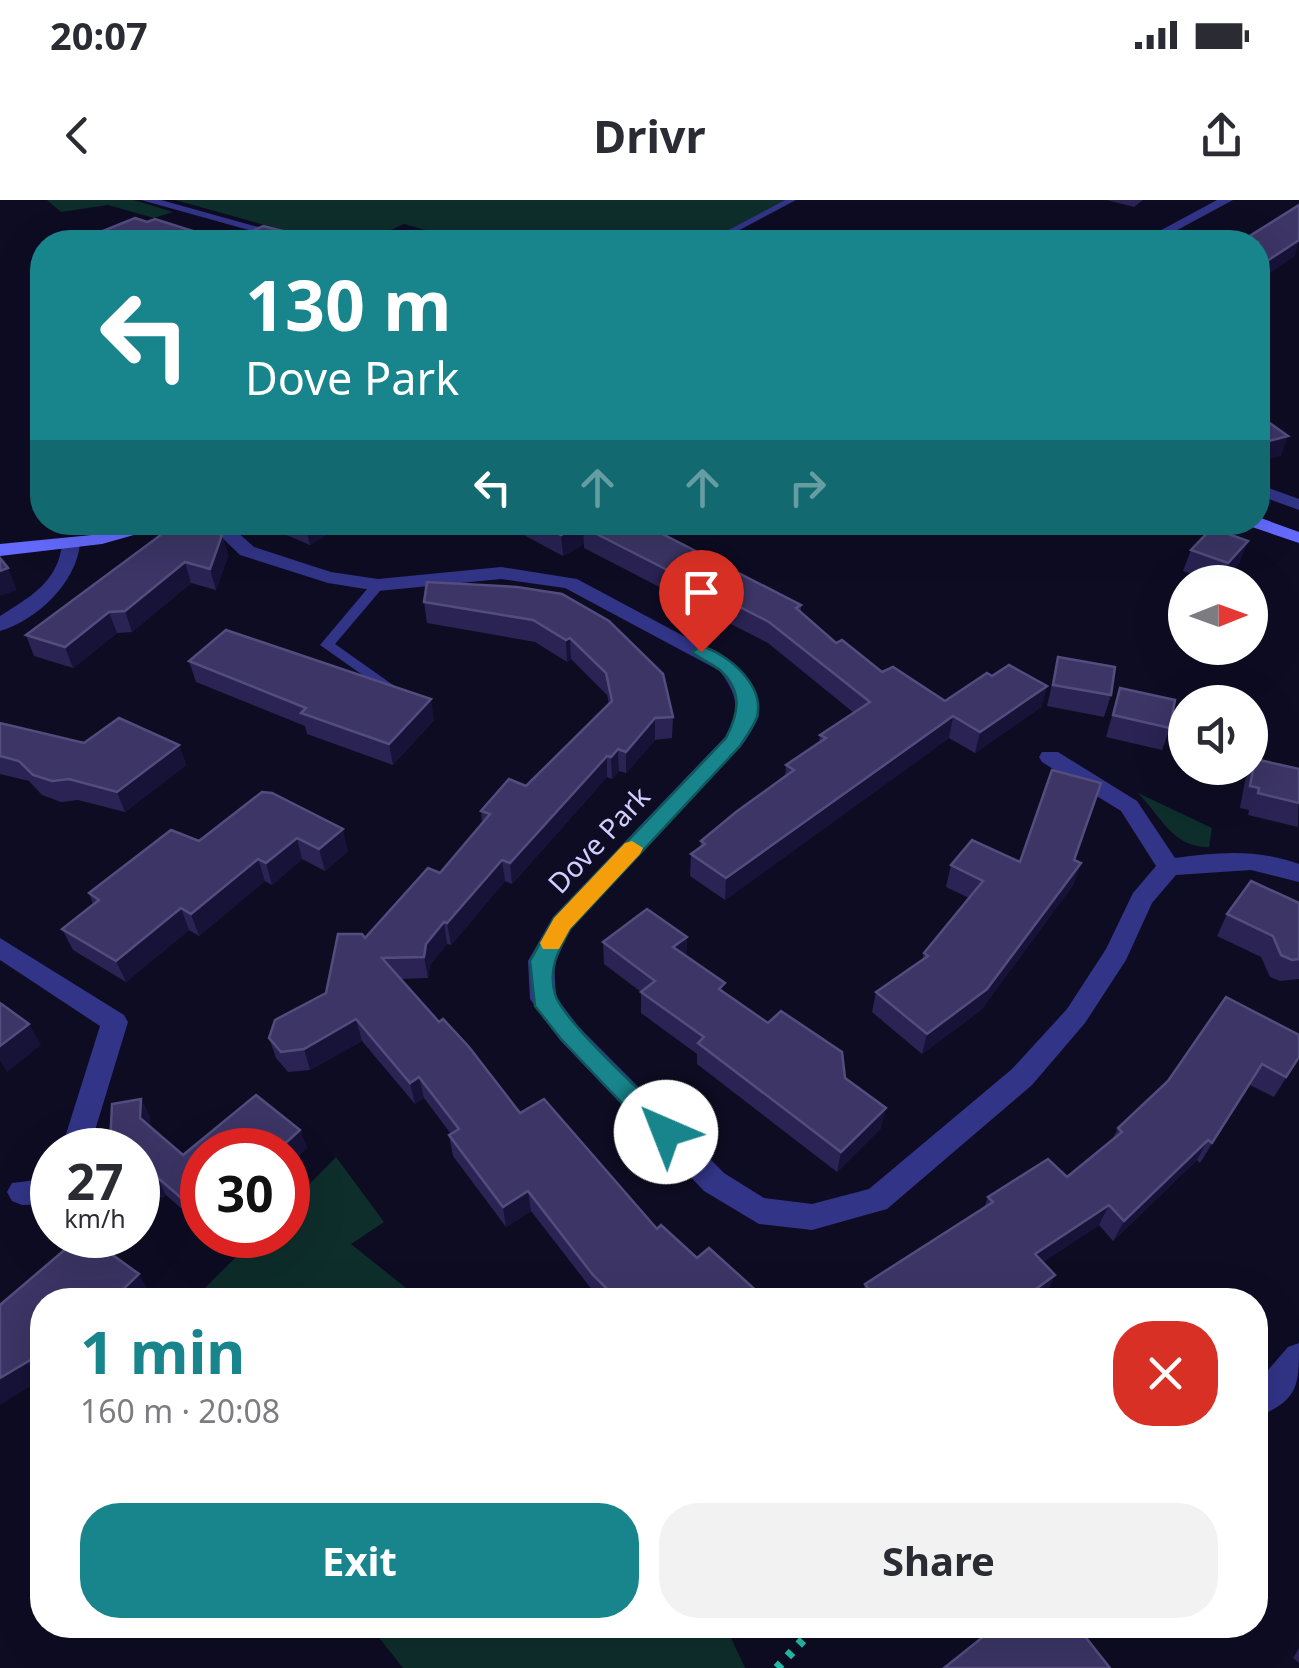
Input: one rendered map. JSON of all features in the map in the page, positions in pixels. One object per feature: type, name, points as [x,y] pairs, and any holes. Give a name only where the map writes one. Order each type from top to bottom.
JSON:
[{"type":"street","points":[[147,200],[260,230]]},
{"type":"street","points":[[1169,230],[1227,200]]},
{"type":"street","points":[[1270,494],[1299,506]]},
{"type":"street","points":[[1270,527],[1299,538]]},
{"type":"street","points":[[0,550],[70,544],[111,535]]},
{"type":"street","name":"Dove Park","points":[[229,535],[246,551],[328,577],[378,586],[502,573],[570,583],[727,666],[746,693],[748,716],[734,741],[562,924],[541,961],[543,999],[569,1032],[714,1182],[758,1210],[812,1217],[877,1200],[1022,1076],[1076,1016],[1116,952],[1142,899],[1169,866]]},
{"type":"street","points":[[0,625],[60,582],[70,565],[70,544]]},
{"type":"street","points":[[1050,757],[1129,806],[1169,866],[1244,858],[1299,873]]},
{"type":"street","points":[[0,947],[115,1022],[82,1128]]},
{"type":"street","points":[[22,1192],[30,1192]]},
{"type":"street","points":[[1268,1396],[1299,1358]]},
{"type":"lane","points":[[735,230],[792,200]]},
{"type":"lane","points":[[378,586],[327,644],[398,696]]},
{"type":"path","points":[[778,1668],[805,1638]]},
{"type":"green space","points":[[47,200],[134,200],[173,212],[154,218],[108,205],[61,212]]},
{"type":"green space","points":[[175,200],[786,200],[730,230],[426,230],[404,224],[391,230],[283,230]]},
{"type":"green space","points":[[1138,793],[1212,828],[1209,847],[1177,836]]},
{"type":"green space","points":[[336,1157],[384,1222],[351,1244],[406,1288],[205,1288],[235,1258],[310,1258],[310,1184]]},
{"type":"green space","points":[[379,1638],[731,1638],[745,1668],[403,1668]]},
{"type":"building","points":[[1299,205],[1299,240],[1270,259],[1270,230],[1259,230]]},
{"type":"building","points":[[135,218],[147,222],[155,219],[190,230],[105,230]]},
{"type":"building","points":[[1270,423],[1288,436],[1270,441]]},
{"type":"building","points":[[161,535],[222,535],[210,569],[185,562],[125,611],[109,612],[65,647],[26,635]]},
{"type":"building","points":[[599,535],[664,535],[801,605],[796,608],[836,643],[842,640],[882,672],[893,667],[945,701],[987,673],[992,676],[1009,665],[1047,686],[980,732],[953,716],[726,878],[691,854],[705,844],[701,841],[794,770],[786,765],[826,738],[820,735],[870,702],[769,622]]},
{"type":"building","points":[[1205,535],[1231,535],[1248,541],[1228,563],[1191,550]]},
{"type":"building","points":[[427,582],[562,594],[609,621],[663,674],[673,717],[655,718],[626,752],[618,749],[607,756],[510,863],[502,860],[444,922],[426,944],[424,957],[382,958],[439,1022],[443,1019],[469,1047],[520,1113],[544,1099],[657,1229],[661,1225],[697,1258],[709,1248],[753,1288],[606,1288],[528,1191],[503,1207],[449,1135],[459,1129],[419,1077],[410,1083],[356,1019],[304,1049],[281,1052],[269,1038],[275,1020],[326,993],[338,934],[362,934],[365,938],[428,868],[440,873],[490,814],[481,811],[509,779],[526,786],[612,701],[606,673],[570,638],[566,640],[533,620],[424,602]]},
{"type":"building","points":[[226,630],[431,699],[389,744],[301,713],[306,708],[189,661]]},
{"type":"building","points":[[1058,657],[1115,667],[1111,695],[1053,685]]},
{"type":"building","points":[[1120,688],[1168,698],[1168,728],[1113,715]]},
{"type":"building","points":[[119,718],[179,745],[117,792],[69,779],[52,781],[33,775],[19,761],[0,756],[0,723],[84,743]]},
{"type":"building","points":[[1268,762],[1299,769],[1299,803],[1258,793],[1259,788],[1250,786],[1268,785]]},
{"type":"building","points":[[1052,770],[1101,783],[1074,860],[1081,863],[987,989],[927,1034],[876,992],[928,956],[924,953],[983,881],[951,865],[972,840],[1020,862]]},
{"type":"building","points":[[262,792],[272,793],[343,829],[319,849],[297,838],[266,863],[258,859],[191,914],[181,908],[116,961],[62,929],[99,900],[89,893],[171,830],[199,841]]},
{"type":"building","points":[[1251,881],[1299,903],[1299,959],[1281,955],[1273,936],[1227,914]]},
{"type":"building","points":[[647,909],[687,937],[673,947],[725,983],[719,989],[768,1023],[781,1011],[842,1052],[845,1078],[886,1108],[841,1152],[698,1043],[704,1037],[641,992],[655,981],[603,942]]},
{"type":"building","points":[[1226,997],[1299,1035],[1299,1057],[1286,1077],[1262,1064],[1212,1143],[1208,1140],[1124,1221],[1109,1205],[1035,1254],[1055,1275],[1037,1288],[868,1288],[865,1284],[993,1202],[988,1197],[1048,1159],[1067,1177],[1122,1132],[1118,1128],[1168,1081]]},
{"type":"building","points":[[0,1003],[29,1024],[0,1046]]},
{"type":"building","points":[[256,1095],[297,1128],[216,1128]]},
{"type":"building","points":[[141,1099],[140,1118],[152,1128],[111,1128],[112,1104]]},
{"type":"building","points":[[160,1135],[180,1152],[180,1197],[160,1180]]},
{"type":"building","points":[[55,1258],[117,1258],[139,1274],[124,1288],[30,1288],[30,1360],[0,1378],[0,1305]]},
{"type":"building","points":[[982,1638],[1086,1638],[1110,1668],[944,1668]]},
{"type":"slow traffic","points":[[551,943],[562,924],[632,848]]},
{"type":"route","points":[[666,1132],[569,1032],[543,999],[541,961],[562,924],[734,741],[748,716],[746,693],[727,666],[701,652]]}]
